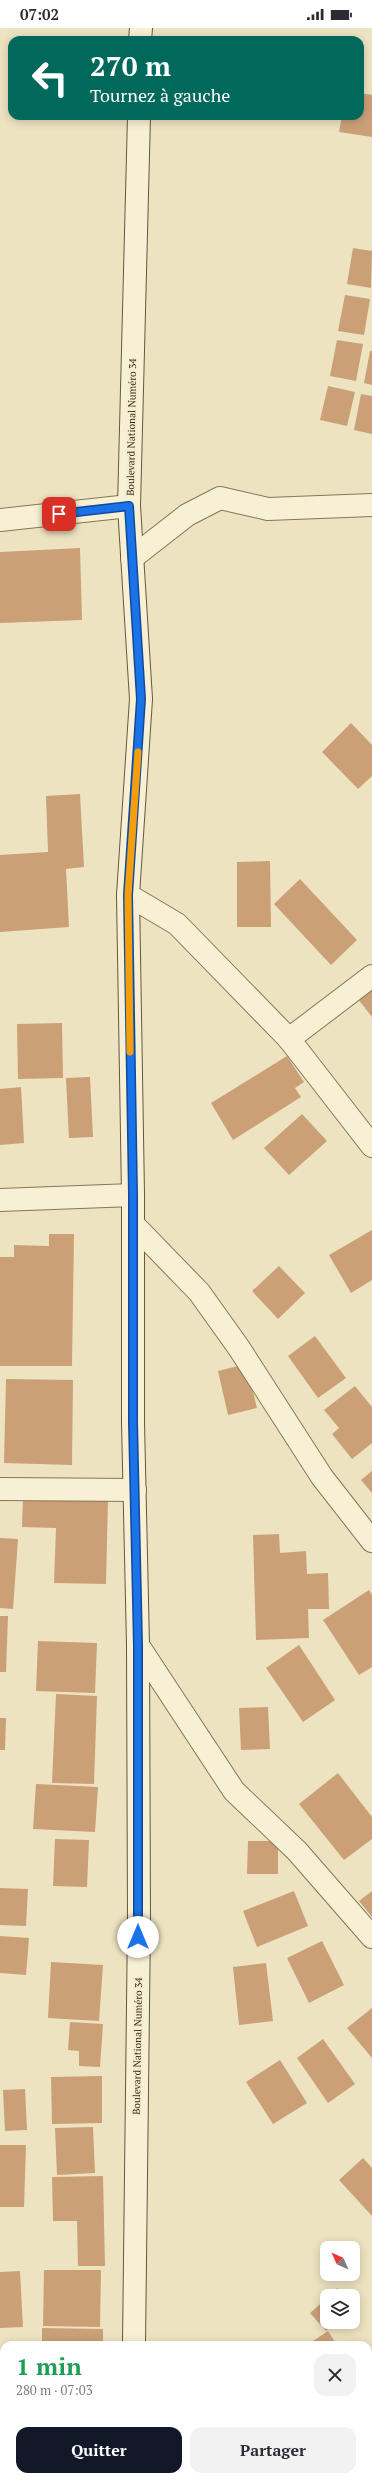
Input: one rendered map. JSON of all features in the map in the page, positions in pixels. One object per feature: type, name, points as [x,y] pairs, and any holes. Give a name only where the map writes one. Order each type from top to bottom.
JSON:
[{"type":"main road","name":"Boulevard National Numéro 34","points":[[134,2341],[139,1921],[138,1645],[136,1490],[133,1422],[133,1195],[128,895],[141,699],[129,506],[139,120]]},
{"type":"main road","points":[[132,558],[187,516],[220,498],[268,509],[372,504]]},
{"type":"main road","points":[[0,520],[129,506]]},
{"type":"main road","points":[[128,895],[178,924],[290,1039],[372,1146]]},
{"type":"main road","points":[[290,1039],[372,976]]},
{"type":"main road","points":[[0,1200],[133,1195]]},
{"type":"main road","points":[[133,1224],[199,1292],[239,1348],[322,1476],[372,1541]]},
{"type":"main road","points":[[0,1489],[136,1490]]},
{"type":"main road","points":[[138,1645],[234,1791],[297,1851],[372,1937]]},
{"type":"building","points":[[364,94],[372,95],[372,137],[339,132],[341,120],[364,120]]},
{"type":"building","points":[[353,248],[372,251],[371,288],[347,284]]},
{"type":"building","points":[[345,295],[370,299],[364,335],[338,331]]},
{"type":"building","points":[[337,340],[363,344],[356,381],[330,376]]},
{"type":"building","points":[[370,351],[372,351],[372,385],[364,383]]},
{"type":"building","points":[[328,386],[355,392],[347,426],[320,420]]},
{"type":"building","points":[[361,394],[372,396],[372,434],[354,430]]},
{"type":"building","points":[[80,548],[82,620],[0,623],[0,552]]},
{"type":"building","points":[[351,723],[372,745],[372,776],[358,789],[322,752]]},
{"type":"building","points":[[80,794],[84,867],[66,869],[69,927],[0,932],[0,855],[48,852],[46,796]]},
{"type":"building","points":[[270,861],[271,927],[237,927],[237,862]]},
{"type":"building","points":[[300,879],[357,940],[331,965],[274,904]]},
{"type":"building","points":[[372,988],[372,1017],[358,999]]},
{"type":"building","points":[[62,1023],[63,1078],[18,1079],[17,1024]]},
{"type":"building","points":[[287,1056],[304,1082],[295,1088],[301,1097],[233,1140],[211,1103]]},
{"type":"building","points":[[90,1077],[93,1137],[69,1138],[66,1078]]},
{"type":"building","points":[[21,1087],[24,1143],[0,1145],[0,1089]]},
{"type":"building","points":[[302,1114],[327,1141],[289,1175],[264,1148]]},
{"type":"building","points":[[372,1230],[372,1280],[351,1293],[329,1255]]},
{"type":"building","points":[[49,1234],[74,1234],[72,1366],[0,1366],[0,1257],[14,1257],[14,1245],[49,1246]]},
{"type":"building","points":[[279,1266],[305,1293],[278,1319],[252,1291]]},
{"type":"building","points":[[315,1336],[346,1378],[318,1398],[288,1356]]},
{"type":"building","points":[[246,1364],[257,1408],[228,1415],[218,1371]]},
{"type":"building","points":[[6,1379],[73,1380],[72,1465],[4,1463]]},
{"type":"building","points":[[355,1386],[372,1407],[372,1443],[352,1459],[332,1434],[339,1428],[324,1410]]},
{"type":"building","points":[[372,1471],[372,1493],[361,1480]]},
{"type":"building","points":[[23,1498],[108,1500],[106,1584],[54,1583],[56,1528],[22,1527]]},
{"type":"building","points":[[279,1534],[280,1553],[306,1551],[307,1574],[328,1573],[329,1609],[308,1609],[309,1638],[256,1640],[253,1535]]},
{"type":"building","points":[[0,1538],[18,1539],[13,1609],[0,1608]]},
{"type":"building","points":[[369,1590],[372,1595],[372,1667],[359,1675],[323,1620]]},
{"type":"building","points":[[0,1616],[8,1616],[6,1672],[0,1672]]},
{"type":"building","points":[[38,1641],[97,1643],[95,1693],[36,1691]]},
{"type":"building","points":[[299,1645],[335,1700],[303,1722],[266,1668]]},
{"type":"building","points":[[56,1694],[97,1696],[94,1784],[52,1783]]},
{"type":"building","points":[[268,1707],[270,1749],[241,1750],[239,1708]]},
{"type":"building","points":[[0,1718],[6,1718],[5,1750],[0,1750]]},
{"type":"building","points":[[338,1773],[372,1817],[372,1839],[344,1860],[299,1804]]},
{"type":"building","points":[[36,1784],[98,1787],[95,1832],[33,1829]]},
{"type":"building","points":[[55,1839],[89,1840],[87,1887],[53,1886]]},
{"type":"building","points":[[248,1841],[278,1841],[278,1874],[247,1874]]},
{"type":"building","points":[[0,1888],[28,1889],[26,1926],[0,1925]]},
{"type":"building","points":[[294,1891],[308,1926],[257,1947],[243,1911]]},
{"type":"building","points":[[372,1891],[372,1917],[359,1901]]},
{"type":"building","points":[[0,1936],[29,1938],[26,1975],[0,1973]]},
{"type":"building","points":[[322,1941],[344,1985],[309,2003],[287,1958]]},
{"type":"building","points":[[51,1962],[103,1965],[99,2021],[48,2018]]},
{"type":"building","points":[[266,1963],[273,2021],[239,2025],[233,1967]]},
{"type":"building","points":[[372,2008],[372,2058],[347,2028]]},
{"type":"building","points":[[70,2022],[103,2024],[100,2067],[79,2066],[79,2051],[68,2050]]},
{"type":"building","points":[[323,2039],[355,2084],[328,2103],[297,2058]]},
{"type":"building","points":[[280,2060],[307,2103],[273,2124],[246,2082]]},
{"type":"building","points":[[102,2076],[102,2123],[52,2124],[51,2077]]},
{"type":"building","points":[[25,2089],[27,2130],[5,2131],[3,2090]]},
{"type":"building","points":[[93,2127],[95,2173],[57,2175],[55,2128]]},
{"type":"building","points":[[0,2145],[26,2145],[24,2207],[0,2207]]},
{"type":"building","points":[[363,2158],[372,2168],[372,2216],[339,2180]]},
{"type":"building","points":[[103,2176],[105,2266],[78,2266],[77,2221],[53,2221],[52,2177]]},
{"type":"building","points":[[44,2270],[101,2270],[100,2327],[43,2326]]},
{"type":"building","points":[[20,2271],[23,2327],[0,2328],[0,2272]]},
{"type":"building","points":[[320,2304],[320,2324],[310,2313]]},
{"type":"building","points":[[42,2328],[103,2329],[103,2341],[42,2341]]},
{"type":"building","points":[[328,2331],[334,2341],[313,2341]]},
{"type":"slow traffic","points":[[130,1052],[128,895],[138,752]]},
{"type":"route","points":[[59,514],[129,506],[141,699],[128,895],[133,1195],[133,1422],[136,1490],[138,1645],[138,1937]]}]
